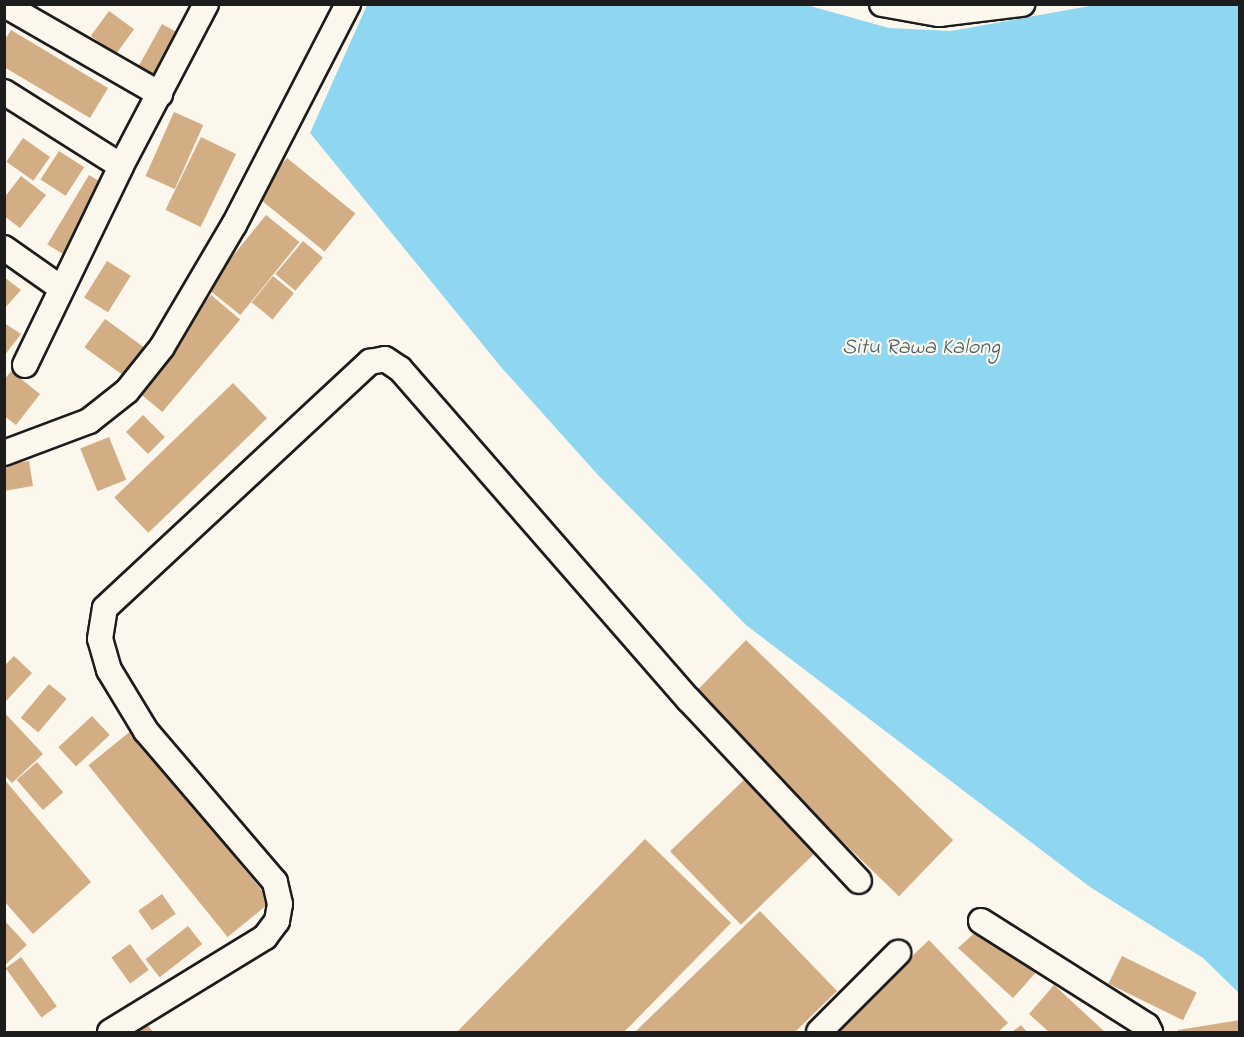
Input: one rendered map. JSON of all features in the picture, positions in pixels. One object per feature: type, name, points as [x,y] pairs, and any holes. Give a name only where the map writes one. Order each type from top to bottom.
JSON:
[{"type":"street","points":[[25,365],[121,166],[206,4]]},
{"type":"street","points":[[4,453],[89,422],[127,391],[162,347],[239,215],[348,4]]},
{"type":"street","points":[[882,4],[939,14],[1022,4]]},
{"type":"street","points":[[5,5],[160,94]]},
{"type":"street","points":[[4,92],[121,166]]},
{"type":"street","points":[[4,248],[61,288]]},
{"type":"street","points":[[110,1032],[265,937],[277,921],[280,904],[275,882],[146,731],[109,670],[100,639],[105,608],[370,362],[385,359],[400,369],[689,700],[859,881]]},
{"type":"street","points":[[981,921],[1147,1026],[1150,1032]]},
{"type":"street","points":[[819,1032],[898,953]]},
{"type":"water","name":"Situ Rawa Kalong","points":[[803,4],[889,28],[951,31],[1095,5],[1239,5],[1239,993],[1203,958],[1090,887],[746,625],[598,475],[501,367],[310,133],[367,5]]},
{"type":"building","points":[[109,11],[134,29],[116,54],[91,36]]},
{"type":"building","points":[[162,24],[182,35],[159,77],[139,66]]},
{"type":"building","points":[[11,30],[108,88],[90,118],[4,67],[4,41]]},
{"type":"building","points":[[174,112],[203,125],[175,189],[146,176]]},
{"type":"building","points":[[201,137],[236,154],[201,227],[165,210]]},
{"type":"building","points":[[23,138],[50,157],[33,181],[6,162]]},
{"type":"building","points":[[59,151],[84,167],[66,196],[40,180]]},
{"type":"building","points":[[287,158],[355,213],[325,251],[256,196]]},
{"type":"building","points":[[89,175],[109,187],[67,256],[47,244]]},
{"type":"building","points":[[21,176],[46,195],[20,228],[4,216],[4,198]]},
{"type":"building","points":[[266,215],[299,242],[240,315],[207,288]]},
{"type":"building","points":[[303,241],[323,258],[295,291],[275,274]]},
{"type":"building","points":[[107,261],[131,276],[108,312],[84,297]]},
{"type":"building","points":[[273,276],[294,293],[273,319],[252,302]]},
{"type":"building","points":[[4,277],[21,290],[4,309]]},
{"type":"building","points":[[211,295],[240,319],[162,412],[133,388]]},
{"type":"building","points":[[105,319],[145,348],[124,376],[84,347]]},
{"type":"building","points":[[4,323],[21,334],[4,356]]},
{"type":"building","points":[[11,371],[40,394],[16,425],[4,416],[4,380]]},
{"type":"building","points":[[233,383],[267,418],[148,533],[114,498]]},
{"type":"building","points":[[143,415],[165,437],[148,454],[126,432]]},
{"type":"building","points":[[109,437],[126,480],[97,491],[80,449]]},
{"type":"building","points":[[29,461],[33,486],[4,491],[4,465]]},
{"type":"building","points":[[746,640],[953,840],[899,896],[692,696]]},
{"type":"building","points":[[14,656],[32,673],[6,701],[4,666]]},
{"type":"building","points":[[49,684],[67,699],[38,732],[21,718]]},
{"type":"building","points":[[4,712],[43,754],[12,783],[4,775]]},
{"type":"building","points":[[92,716],[110,735],[76,766],[58,747]]},
{"type":"building","points":[[132,730],[271,902],[228,937],[88,765]]},
{"type":"building","points":[[37,762],[63,792],[43,810],[17,780]]},
{"type":"building","points":[[747,777],[818,850],[741,925],[670,851]]},
{"type":"building","points":[[4,779],[91,882],[33,934],[4,901]]},
{"type":"building","points":[[645,839],[731,923],[624,1032],[457,1032]]},
{"type":"building","points":[[162,894],[176,914],[152,930],[138,911]]},
{"type":"building","points":[[760,911],[837,991],[795,1032],[635,1032]]},
{"type":"building","points":[[5,921],[27,945],[5,965]]},
{"type":"building","points":[[188,926],[202,944],[160,977],[145,959]]},
{"type":"building","points":[[980,928],[1038,970],[1013,998],[958,948]]},
{"type":"building","points":[[929,940],[1008,1023],[998,1032],[832,1032]]},
{"type":"building","points":[[130,944],[149,970],[130,983],[111,958]]},
{"type":"building","points":[[1122,956],[1197,992],[1183,1020],[1108,984]]},
{"type":"building","points":[[21,957],[57,1006],[41,1018],[6,968]]},
{"type":"building","points":[[1054,985],[1105,1032],[1049,1032],[1029,1014]]},
{"type":"building","points":[[1240,1020],[1240,1032],[1178,1032],[1178,1030]]},
{"type":"building","points":[[146,1023],[153,1032],[134,1032]]},
{"type":"building","points":[[1021,1025],[1027,1032],[1012,1032]]}]
